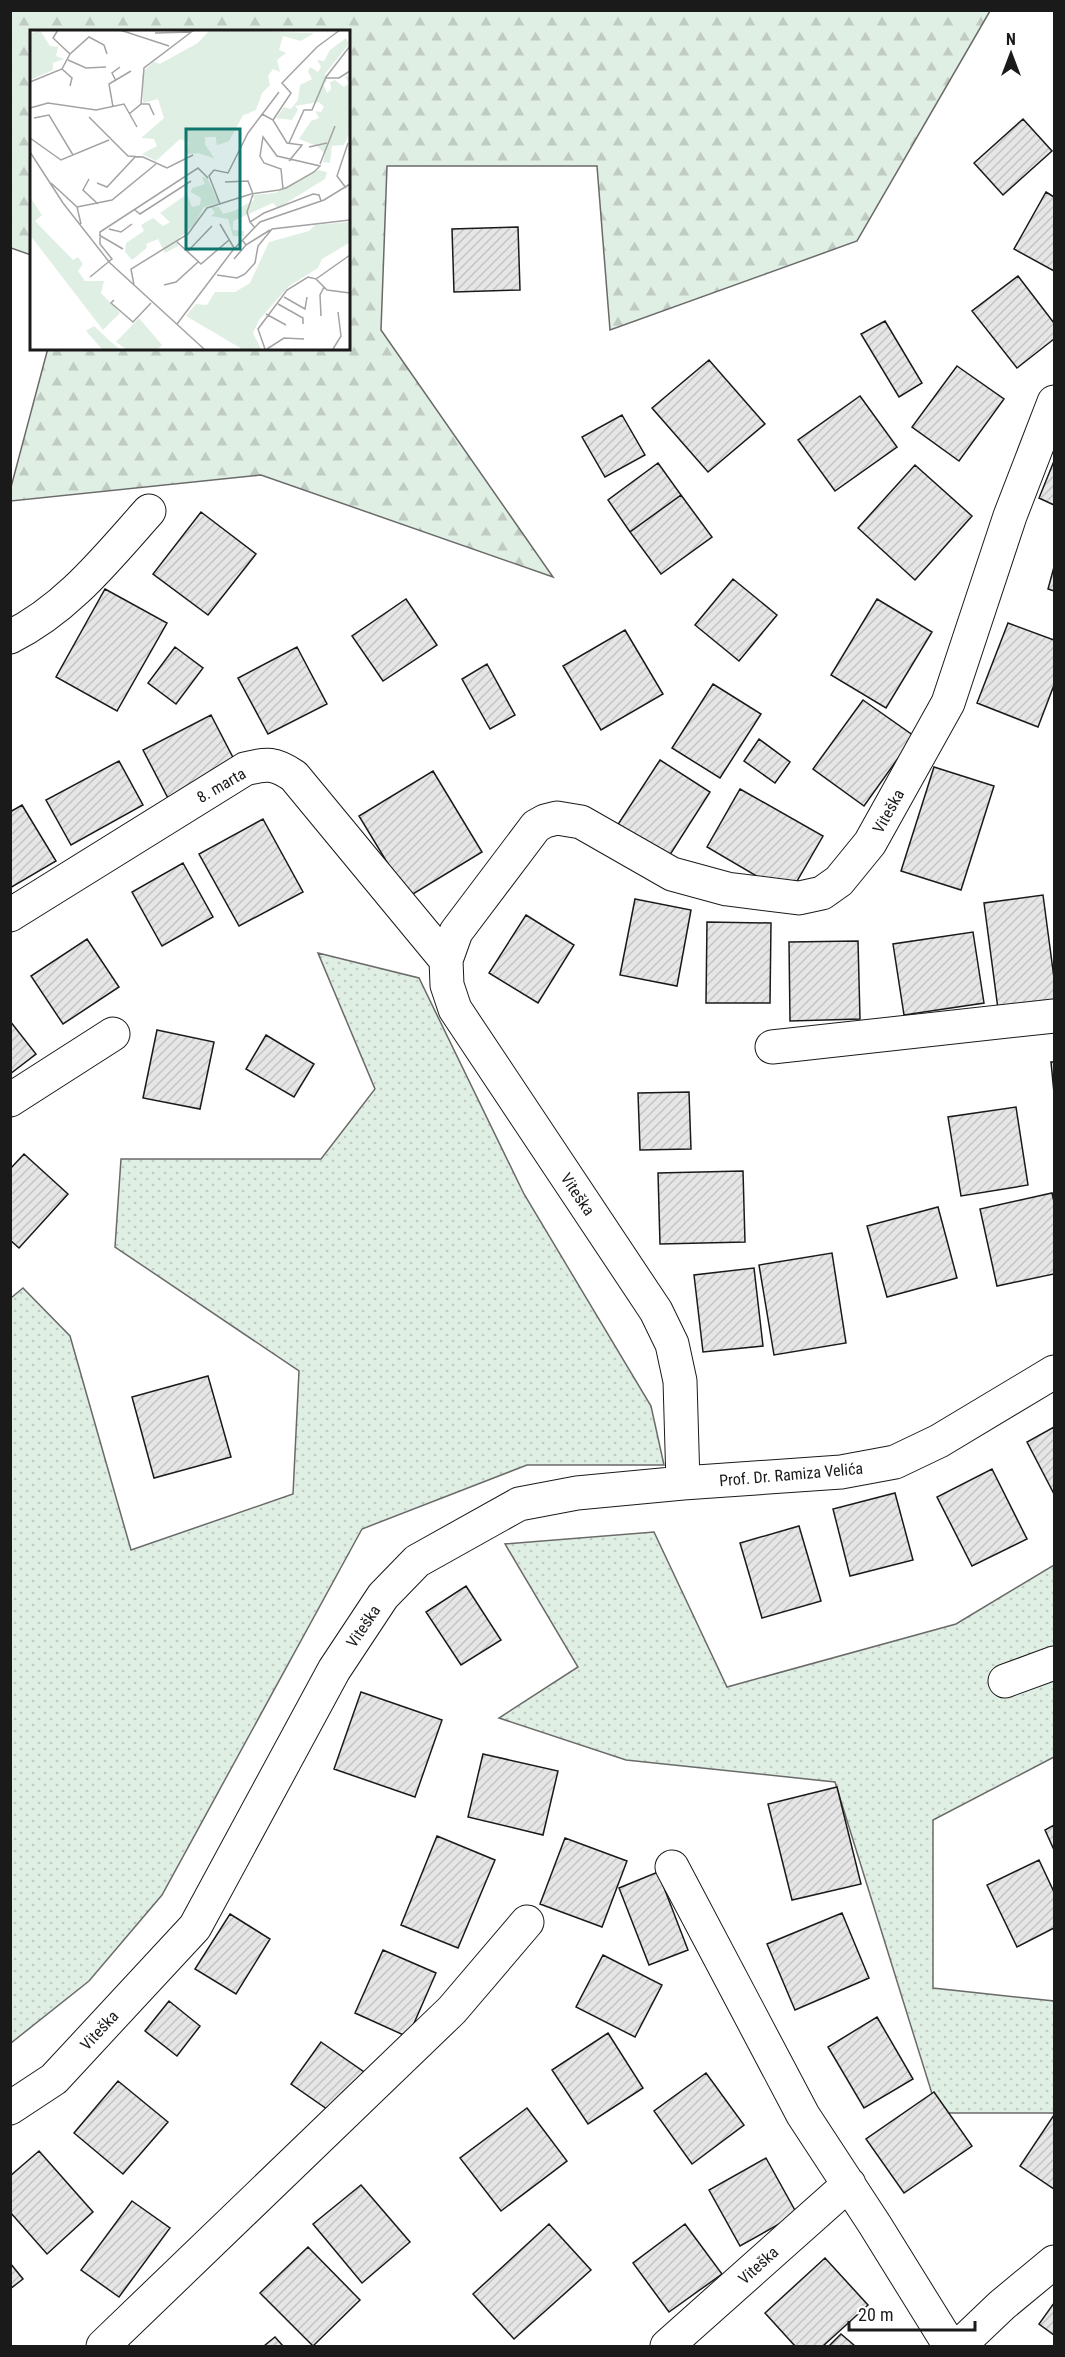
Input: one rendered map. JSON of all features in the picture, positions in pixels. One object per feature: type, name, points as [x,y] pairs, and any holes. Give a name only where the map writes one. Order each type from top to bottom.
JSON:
[{"type":"street","name":"Viteška","points":[[10,2108],[54,2079],[195,1927],[334,1670],[383,1596],[417,1561],[519,1504],[578,1493],[683,1483],[680,1381],[672,1344],[656,1311],[455,1009],[447,985],[446,960],[456,932],[536,826],[557,818],[580,822],[672,874],[727,889],[799,898],[822,893],[839,881],[870,843],[948,703],[1010,516],[1054,402]]},
{"type":"street","points":[[10,637],[38,621],[84,583],[149,512]]},
{"type":"street","name":"8. marta","points":[[10,915],[245,769],[263,764],[280,767],[294,776],[446,960]]},
{"type":"street","points":[[772,1047],[1054,1016]]},
{"type":"street","points":[[10,1100],[113,1034]]},
{"type":"street","name":"Prof. Dr. Ramiza Velića","points":[[683,1483],[841,1472],[895,1462],[939,1441],[1054,1372]]},
{"type":"street","points":[[1005,1681],[1054,1664]]},
{"type":"street","points":[[672,1867],[803,2115],[950,2346]]},
{"type":"street","points":[[103,2346],[452,2010],[527,1922]]},
{"type":"street","name":"Viteška","points":[[667,2346],[849,2184]]},
{"type":"street","points":[[959,2346],[1002,2305],[1054,2262]]},
{"type":"green space","points":[[11,10],[990,10],[857,241],[610,330],[597,166],[387,166],[381,330],[553,577],[261,475],[11,501],[11,487],[47,350],[350,350],[350,30],[30,30],[30,255],[11,248]]},
{"type":"green space","points":[[318,953],[419,978],[524,1194],[651,1406],[664,1465],[527,1465],[362,1529],[162,1895],[89,1981],[11,2043],[11,1298],[23,1288],[70,1336],[131,1550],[293,1494],[299,1371],[115,1247],[121,1159],[321,1159],[375,1089]]},
{"type":"green space","points":[[654,1532],[727,1687],[956,1624],[1054,1565],[1054,1757],[933,1820],[933,1988],[1054,2001],[1054,2113],[938,2113],[835,1782],[626,1760],[499,1718],[578,1667],[505,1544]]},
{"type":"building","points":[[1023,119],[1052,151],[1003,195],[974,163]]},
{"type":"building","points":[[1046,192],[1054,197],[1054,271],[1014,249]]},
{"type":"building","points":[[518,227],[520,290],[454,292],[452,229]]},
{"type":"building","points":[[1018,276],[1054,323],[1054,339],[1017,368],[972,311]]},
{"type":"building","points":[[885,321],[922,383],[899,397],[861,334]]},
{"type":"building","points":[[709,360],[765,424],[708,472],[652,408]]},
{"type":"building","points":[[957,366],[1004,399],[959,461],[912,427]]},
{"type":"building","points":[[860,396],[897,447],[835,491],[798,440]]},
{"type":"building","points":[[622,415],[645,455],[605,477],[582,437]]},
{"type":"building","points":[[1054,461],[1054,505],[1039,498]]},
{"type":"building","points":[[658,463],[681,495],[630,532],[608,500]]},
{"type":"building","points":[[915,465],[972,516],[915,580],[858,528]]},
{"type":"building","points":[[681,495],[712,537],[661,574],[630,532]]},
{"type":"building","points":[[201,512],[256,554],[208,615],[153,574]]},
{"type":"building","points":[[1054,567],[1054,591],[1048,589]]},
{"type":"building","points":[[733,579],[777,615],[739,661],[695,625]]},
{"type":"building","points":[[105,589],[167,623],[117,711],[56,677]]},
{"type":"building","points":[[406,599],[437,645],[383,681],[352,636]]},
{"type":"building","points":[[877,599],[932,632],[886,708],[831,675]]},
{"type":"building","points":[[1008,623],[1054,640],[1054,685],[1038,727],[977,703]]},
{"type":"building","points":[[625,630],[663,694],[601,730],[563,666]]},
{"type":"building","points":[[175,647],[203,668],[176,704],[148,683]]},
{"type":"building","points":[[297,647],[327,704],[268,734],[238,678]]},
{"type":"building","points":[[487,664],[515,715],[490,729],[462,679]]},
{"type":"building","points":[[713,684],[761,714],[720,778],[672,748]]},
{"type":"building","points":[[863,700],[914,736],[864,806],[813,769]]},
{"type":"building","points":[[211,715],[238,767],[170,802],[143,750]]},
{"type":"building","points":[[759,739],[790,762],[775,783],[744,761]]},
{"type":"building","points":[[660,760],[710,792],[666,861],[615,829]]},
{"type":"building","points":[[119,761],[143,805],[71,845],[46,800]]},
{"type":"building","points":[[934,767],[994,786],[961,890],[901,871]]},
{"type":"building","points":[[433,771],[482,852],[408,897],[359,816]]},
{"type":"building","points":[[740,789],[823,836],[789,895],[707,847]]},
{"type":"building","points":[[22,805],[56,861],[10,888],[10,812]]},
{"type":"building","points":[[263,819],[303,892],[239,926],[199,854]]},
{"type":"building","points":[[183,863],[213,917],[162,946],[132,892]]},
{"type":"building","points":[[1043,895],[1054,978],[1054,1001],[998,1009],[984,903]]},
{"type":"building","points":[[635,899],[691,910],[677,986],[620,975]]},
{"type":"building","points":[[526,915],[574,945],[538,1003],[489,973]]},
{"type":"building","points":[[707,922],[771,923],[770,1003],[706,1003]]},
{"type":"building","points":[[973,932],[984,1003],[904,1015],[893,944]]},
{"type":"building","points":[[87,939],[119,987],[63,1024],[31,976]]},
{"type":"building","points":[[858,941],[860,1019],[790,1021],[789,942]]},
{"type":"building","points":[[10,1021],[36,1054],[10,1074]]},
{"type":"building","points":[[157,1030],[214,1042],[200,1109],[143,1098]]},
{"type":"building","points":[[266,1035],[314,1064],[294,1097],[246,1069]]},
{"type":"building","points":[[1051,1062],[1054,1062],[1054,1093]]},
{"type":"building","points":[[689,1092],[691,1149],[640,1150],[638,1093]]},
{"type":"building","points":[[1016,1107],[1028,1185],[961,1196],[948,1117]]},
{"type":"building","points":[[24,1154],[68,1194],[19,1248],[10,1240],[10,1169]]},
{"type":"building","points":[[743,1171],[745,1242],[660,1244],[658,1173]]},
{"type":"building","points":[[1052,1193],[1054,1274],[997,1286],[980,1209]]},
{"type":"building","points":[[938,1207],[957,1278],[887,1297],[867,1226]]},
{"type":"building","points":[[832,1253],[846,1343],[774,1355],[759,1265]]},
{"type":"building","points":[[754,1268],[763,1346],[703,1352],[694,1275]]},
{"type":"building","points":[[208,1376],[231,1457],[154,1478],[132,1397]]},
{"type":"building","points":[[1054,1427],[1054,1494],[1027,1442]]},
{"type":"building","points":[[992,1469],[1027,1539],[972,1566],[937,1497]]},
{"type":"building","points":[[895,1493],[913,1560],[850,1576],[833,1509]]},
{"type":"building","points":[[799,1526],[821,1601],[762,1618],[740,1543]]},
{"type":"building","points":[[466,1586],[501,1640],[461,1665],[426,1612]]},
{"type":"building","points":[[361,1692],[442,1720],[415,1797],[334,1769]]},
{"type":"building","points":[[483,1754],[558,1771],[543,1835],[468,1817]]},
{"type":"building","points":[[837,1787],[861,1884],[792,1900],[768,1804]]},
{"type":"building","points":[[1054,1825],[1054,1850],[1045,1830]]},
{"type":"building","points":[[437,1836],[495,1860],[458,1948],[401,1925]]},
{"type":"building","points":[[565,1838],[627,1861],[602,1927],[540,1904]]},
{"type":"building","points":[[1039,1860],[1054,1892],[1054,1928],[1017,1947],[987,1885]]},
{"type":"building","points":[[658,1872],[688,1950],[649,1965],[619,1888]]},
{"type":"building","points":[[842,1913],[869,1978],[795,2010],[767,1944]]},
{"type":"building","points":[[230,1914],[270,1939],[236,1994],[195,1969]]},
{"type":"building","points":[[383,1950],[436,1973],[408,2037],[355,2013]]},
{"type":"building","points":[[603,1955],[662,1985],[635,2037],[576,2007]]},
{"type":"building","points":[[169,2001],[200,2026],[177,2056],[145,2031]]},
{"type":"building","points":[[877,2017],[913,2079],[864,2108],[828,2047]]},
{"type":"building","points":[[608,2033],[643,2088],[588,2124],[552,2070]]},
{"type":"building","points":[[321,2042],[367,2074],[337,2116],[291,2084]]},
{"type":"building","points":[[706,2073],[744,2125],[692,2164],[654,2111]]},
{"type":"building","points":[[118,2081],[168,2122],[123,2174],[74,2133]]},
{"type":"building","points":[[934,2092],[972,2146],[904,2193],[866,2139]]},
{"type":"building","points":[[527,2108],[567,2161],[501,2211],[460,2158]]},
{"type":"building","points":[[1054,2115],[1054,2189],[1020,2166]]},
{"type":"building","points":[[39,2151],[93,2212],[47,2254],[10,2212],[10,2176]]},
{"type":"building","points":[[766,2158],[797,2214],[740,2246],[709,2190]]},
{"type":"building","points":[[361,2185],[410,2242],[362,2283],[313,2224]]},
{"type":"building","points":[[132,2201],[170,2228],[119,2297],[81,2270]]},
{"type":"building","points":[[549,2224],[591,2270],[514,2339],[473,2294]]},
{"type":"building","points":[[685,2224],[722,2274],[669,2312],[633,2263]]},
{"type":"building","points":[[308,2247],[360,2300],[313,2346],[260,2293]]},
{"type":"building","points":[[825,2258],[868,2305],[823,2346],[795,2346],[765,2313]]},
{"type":"building","points":[[10,2263],[23,2279],[10,2289]]},
{"type":"building","points":[[1054,2303],[1054,2335],[1039,2324]]},
{"type":"building","points":[[841,2334],[855,2346],[829,2346]]},
{"type":"building","points":[[275,2337],[283,2346],[264,2346]]}]
